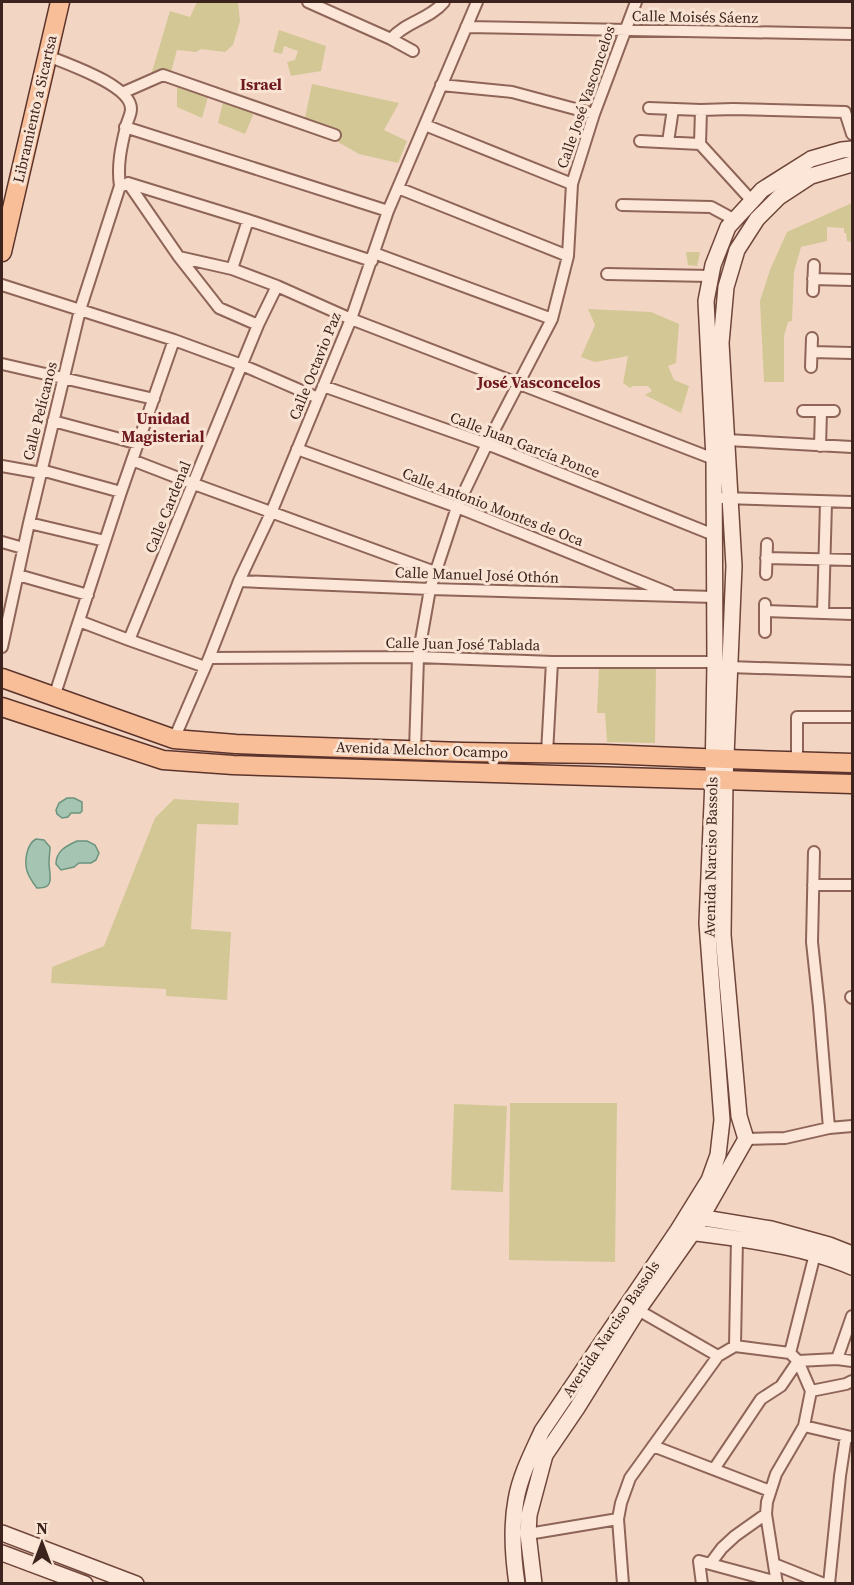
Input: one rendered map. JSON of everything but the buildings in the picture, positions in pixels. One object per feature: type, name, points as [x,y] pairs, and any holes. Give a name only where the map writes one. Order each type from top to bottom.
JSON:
[{"type":"main road","name":"Libramiento a Sicartsa","points":[[2,252],[60,2]]},
{"type":"main road","name":"Avenida Melchor Ocampo","points":[[2,678],[174,739],[236,744],[852,763]]},
{"type":"main road","name":"Avenida Melchor Ocampo","points":[[2,707],[163,760],[233,765],[852,784]]},
{"type":"main road","points":[[462,772],[463,752]]},
{"type":"street","points":[[308,2],[413,51]]},
{"type":"street","points":[[391,39],[397,32],[423,18],[444,2]]},
{"type":"street","name":"Calle Octavio Paz","points":[[174,739],[351,319],[388,212],[477,2]]},
{"type":"street","name":"Calle José Vasconcelos","points":[[415,750],[418,657],[435,572],[457,507],[552,319],[568,256],[573,184],[594,114],[636,2]]},
{"type":"street","name":"Calle Moisés Sáenz","points":[[466,27],[852,34]]},
{"type":"street","points":[[48,56],[98,77],[112,84],[122,93],[163,75],[335,135]]},
{"type":"street","points":[[441,85],[512,92],[594,114]]},
{"type":"street","name":"Calle Pelícanos","points":[[2,647],[80,309],[124,185],[118,174],[119,159],[131,108],[128,99],[122,93]]},
{"type":"street","points":[[650,108],[845,112],[852,134]]},
{"type":"street","points":[[668,142],[673,109]]},
{"type":"street","points":[[700,144],[701,110]]},
{"type":"street","points":[[425,125],[573,184]]},
{"type":"street","points":[[125,128],[388,212]]},
{"type":"street","points":[[640,141],[700,144],[752,201]]},
{"type":"street","name":"Avenida Narciso Bassols","points":[[694,1216],[718,1155],[723,1120],[707,923],[719,780],[722,664],[734,566],[727,440],[717,395],[705,301],[713,265],[728,227],[762,190],[811,159],[852,149]]},
{"type":"street","name":"Avenida Narciso Bassols","points":[[722,664],[714,597],[714,459],[726,287],[737,250],[757,219],[779,197],[811,177],[852,164]]},
{"type":"street","points":[[124,185],[373,257],[552,319]]},
{"type":"street","points":[[124,185],[219,308],[258,326]]},
{"type":"street","points":[[398,188],[568,256]]},
{"type":"street","points":[[622,205],[711,207],[735,220]]},
{"type":"street","points":[[232,269],[248,220]]},
{"type":"street","points":[[179,257],[232,269],[351,319],[714,459]]},
{"type":"street","points":[[813,291],[814,265]]},
{"type":"street","points":[[607,274],[711,276]]},
{"type":"street","points":[[813,279],[852,280]]},
{"type":"street","points":[[2,285],[174,340],[242,365],[318,398]]},
{"type":"street","name":"Calle Cardenal","points":[[129,640],[258,326],[277,286]]},
{"type":"street","points":[[811,367],[812,338]]},
{"type":"street","points":[[54,697],[121,492],[174,340]]},
{"type":"street","points":[[812,352],[852,353]]},
{"type":"street","points":[[2,364],[154,399]]},
{"type":"street","name":"Calle Juan García Ponce","points":[[323,386],[487,444],[714,535]]},
{"type":"street","points":[[803,411],[834,411]]},
{"type":"street","points":[[820,446],[821,411]]},
{"type":"street","points":[[53,421],[139,444]]},
{"type":"street","points":[[727,440],[852,447]]},
{"type":"street","name":"Calle Antonio Montes de Oca","points":[[297,449],[457,507],[676,596]]},
{"type":"street","points":[[132,460],[435,572]]},
{"type":"street","points":[[2,466],[41,472],[121,492]]},
{"type":"street","points":[[714,498],[852,502]]},
{"type":"street","points":[[823,613],[826,502]]},
{"type":"street","points":[[29,524],[105,541]]},
{"type":"street","points":[[2,542],[23,548]]},
{"type":"street","points":[[766,574],[767,544]]},
{"type":"street","points":[[766,558],[852,560]]},
{"type":"street","points":[[18,575],[88,595]]},
{"type":"street","name":"Calle Manuel José Othón","points":[[239,581],[714,597]]},
{"type":"street","points":[[765,632],[765,608],[852,614]]},
{"type":"street","name":"Calle Juan José Tablada","points":[[79,621],[129,640],[207,663],[418,657],[552,662],[722,664],[852,670]]},
{"type":"street","points":[[547,753],[552,662]]},
{"type":"street","points":[[797,761],[797,717],[852,717]]},
{"type":"street","name":"Avenida Narciso Bassols","points":[[534,1584],[528,1534],[529,1515],[545,1455],[638,1310],[694,1216],[746,1139],[739,1116],[723,935],[719,780]]},
{"type":"street","points":[[814,852],[812,942],[829,1128]]},
{"type":"street","points":[[813,885],[852,885]]},
{"type":"street","points":[[720,1091],[737,1090]]},
{"type":"street","points":[[746,1139],[784,1138],[829,1128],[852,1126]]},
{"type":"street","points":[[694,1216],[771,1229],[829,1245],[852,1254]]},
{"type":"street","points":[[685,1231],[761,1241],[815,1254],[852,1267]]},
{"type":"street","name":"Avenida Narciso Bassols","points":[[517,1584],[514,1565],[516,1498],[527,1464],[542,1431],[685,1231]]},
{"type":"street","points":[[735,1347],[737,1238]]},
{"type":"street","points":[[714,1469],[761,1399],[780,1386],[794,1357],[815,1254]]},
{"type":"street","points":[[638,1310],[718,1356]]},
{"type":"street","points":[[837,1359],[852,1316]]},
{"type":"street","points":[[623,1584],[618,1519],[630,1478],[718,1356],[735,1347],[794,1357],[852,1361]]},
{"type":"street","points":[[705,1563],[777,1583],[766,1514],[776,1474],[804,1426],[811,1390],[794,1357]]},
{"type":"street","points":[[811,1390],[852,1381]]},
{"type":"street","points":[[804,1426],[849,1437],[840,1476],[829,1584]]},
{"type":"street","points":[[653,1446],[771,1491]]},
{"type":"street","points":[[516,1498],[532,1503]]},
{"type":"street","points":[[702,1584],[705,1563],[735,1536],[766,1514]]},
{"type":"street","points":[[528,1534],[618,1519]]},
{"type":"street","points":[[2,1533],[136,1584]]},
{"type":"street","points":[[2,1553],[85,1584]]},
{"type":"street","points":[[774,1564],[824,1584]]},
{"type":"shaded area","points":[[197,2],[238,2],[240,21],[233,45],[225,52],[201,49],[196,52],[177,50],[171,72],[151,75],[170,11],[190,17]]},
{"type":"shaded area","points":[[279,30],[326,46],[321,71],[291,76],[287,62],[295,60],[298,51],[284,46],[282,54],[273,52]]},
{"type":"shaded area","points":[[312,84],[399,103],[384,130],[407,141],[398,163],[359,154],[338,142],[340,132],[305,118]]},
{"type":"shaded area","points":[[177,87],[208,97],[202,118],[177,107]]},
{"type":"shaded area","points":[[223,102],[254,113],[245,134],[218,123]]},
{"type":"shaded area","points":[[852,203],[852,242],[847,241],[844,228],[827,227],[827,241],[801,247],[794,272],[792,321],[788,322],[784,336],[784,382],[764,382],[760,301],[770,270],[787,232]]},
{"type":"shaded area","points":[[686,252],[700,252],[697,266],[688,265]]},
{"type":"shaded area","points":[[588,309],[651,312],[679,324],[676,363],[668,366],[674,380],[689,386],[681,413],[645,395],[652,391],[648,386],[630,388],[623,383],[628,356],[595,362],[581,357],[595,325]]},
{"type":"shaded area","points":[[656,668],[655,743],[607,742],[605,713],[597,713],[599,669]]},
{"type":"shaded area","points":[[67,798],[74,798],[82,802],[82,811],[62,818],[56,810],[59,803]]},
{"type":"shaded area","points":[[174,799],[239,803],[238,825],[197,824],[191,929],[231,932],[227,1000],[166,996],[166,989],[51,983],[52,967],[104,946],[155,818]]},
{"type":"shaded area","points":[[36,839],[44,840],[50,847],[50,880],[49,884],[43,888],[37,888],[26,867],[28,848]]},
{"type":"shaded area","points":[[77,841],[87,841],[95,845],[99,853],[96,860],[61,870],[56,864],[56,859],[60,852]]},
{"type":"shaded area","points":[[510,1103],[617,1103],[615,1262],[509,1260]]},
{"type":"shaded area","points":[[454,1104],[507,1106],[503,1192],[451,1190]]},
{"type":"district","name":"Israel","points":[[261,84]]},
{"type":"district","name":"José Vasconcelos","points":[[539,382]]},
{"type":"district","name":"Unidad Magisterial","points":[[163,427]]}]
